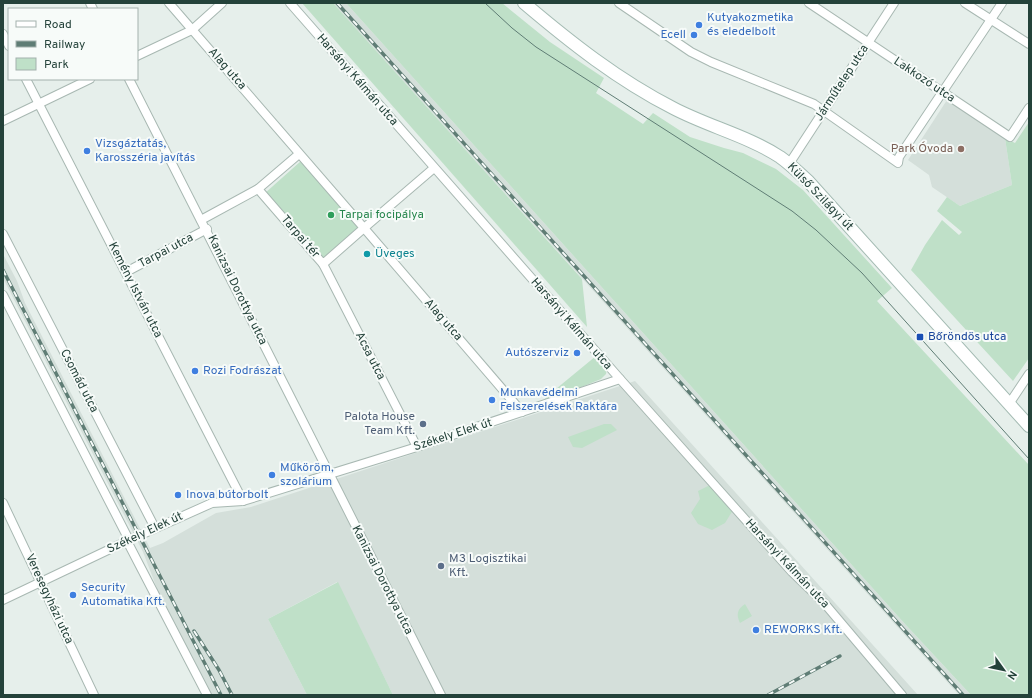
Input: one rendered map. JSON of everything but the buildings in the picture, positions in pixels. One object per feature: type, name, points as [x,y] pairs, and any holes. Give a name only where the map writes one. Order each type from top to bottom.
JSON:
[{"type":"street","name":"Alag utca","points":[[169,3],[299,154]]},
{"type":"street","points":[[138,56],[192,30],[222,3]]},
{"type":"street","name":"Harsányi Kálmán utca","points":[[290,3],[620,380],[792,572],[826,604],[902,695]]},
{"type":"street","name":"Külső Szilágyi út","points":[[524,3],[567,39],[611,71],[656,99],[764,148],[789,164],[812,186],[1029,426]]},
{"type":"street","points":[[620,3],[691,52],[711,62],[814,104],[898,163],[899,157],[1002,3]]},
{"type":"street","name":"Lakkozó utca","points":[[809,3],[1010,137],[1029,108]]},
{"type":"street","name":"Járműtelep utca","points":[[789,164],[894,3]]},
{"type":"street","points":[[965,3],[1029,44]]},
{"type":"street","points":[[3,34],[8,44]]},
{"type":"street","name":"Kemény István utca","points":[[27,80],[244,501]]},
{"type":"street","points":[[3,121],[88,80]]},
{"type":"street","name":"Kanizsai Dorottya utca","points":[[130,80],[207,230],[328,474],[441,695]]},
{"type":"street","points":[[258,189],[299,154],[364,228]]},
{"type":"street","name":"Tarpai tér","points":[[258,189],[323,264],[434,168]]},
{"type":"street","name":"Tarpai utca","points":[[201,220],[258,189]]},
{"type":"street","name":"Alag utca","points":[[364,228],[522,412]]},
{"type":"street","name":"Tarpai utca","points":[[126,272],[207,230]]},
{"type":"street","name":"Csomád utca","points":[[3,234],[155,528]]},
{"type":"street","name":"Acsa utca","points":[[323,264],[417,447]]},
{"type":"street","points":[[3,295],[207,695]]},
{"type":"street","points":[[1009,404],[1029,374]]},
{"type":"street","name":"Székely Elek út","points":[[3,600],[128,540],[212,503],[244,501],[417,447],[620,380]]},
{"type":"street","name":"Veresegyházi utca","points":[[3,502],[94,695]]},
{"type":"shaded area","points":[[333,3],[346,3],[905,624],[971,695],[959,695]]},
{"type":"shaded area","name":"Park Óvoda","points":[[947,100],[1005,138],[1012,185],[960,206],[932,187],[929,175],[908,160]]},
{"type":"shaded area","points":[[3,254],[17,281],[25,303],[150,548],[163,543],[216,513],[251,507],[635,381],[918,695],[393,695],[337,582],[268,619],[307,695],[211,695],[161,599],[143,552],[3,278]]},
{"type":"green space","points":[[302,3],[333,3],[582,279],[587,327]]},
{"type":"green space","points":[[346,3],[502,3],[550,42],[604,78],[596,93],[643,124],[653,113],[690,137],[743,153],[776,169],[803,190],[892,288],[877,301],[1029,465],[1029,695],[971,695],[905,624]]},
{"type":"green space","points":[[1029,122],[1029,358],[1013,381],[911,270],[925,245],[942,220],[959,235],[962,232],[937,211],[947,197],[960,206],[1012,185],[1005,138],[1015,143]]},
{"type":"green space","points":[[301,161],[361,228],[324,260],[264,194]]},
{"type":"green space","points":[[596,356],[607,368],[606,374],[601,379],[547,401],[545,398]]},
{"type":"green space","points":[[604,424],[611,424],[617,430],[582,448],[573,447],[568,437]]},
{"type":"green space","points":[[710,485],[733,510],[725,523],[712,530],[698,524],[691,513],[700,499],[698,491]]},
{"type":"green space","points":[[338,582],[393,695],[307,695],[268,619]]},
{"type":"green space","points":[[745,604],[752,616],[740,623],[738,612]]},
{"type":"tram line","points":[[485,3],[512,28],[536,47],[792,211],[816,230],[862,273],[1029,459]]},
{"type":"railway","points":[[337,3],[963,695]]},
{"type":"railway","points":[[3,270],[221,695]]},
{"type":"railway","points":[[194,631],[219,670],[232,695]]},
{"type":"railway","points":[[768,695],[840,656]]},
{"type":"place","name":"Kutyakozmetika és eledelbolt","points":[[699,25]]},
{"type":"place","name":"Ecell","points":[[694,35]]},
{"type":"place","name":"Park Óvoda","points":[[961,149]]},
{"type":"place","name":"Vizsgáztatás, Karosszéria javítás","points":[[87,151]]},
{"type":"place","name":"Tarpai focipálya","points":[[331,215]]},
{"type":"place","name":"Üveges","points":[[367,254]]},
{"type":"place","name":"Bőröndös utca","points":[[920,337]]},
{"type":"place","name":"Autószerviz","points":[[577,353]]},
{"type":"place","name":"Rozi Fodrászat","points":[[195,371]]},
{"type":"place","name":"Munkavédelmi Felszerelések Raktára","points":[[492,400]]},
{"type":"place","name":"Palota House Team Kft.","points":[[423,424]]},
{"type":"place","name":"Műköröm, szolárium","points":[[272,475]]},
{"type":"place","name":"Inova bútorbolt","points":[[178,495]]},
{"type":"place","name":"M3 Logisztikai Kft.","points":[[441,566]]},
{"type":"place","name":"Security Automatika Kft.","points":[[73,595]]},
{"type":"place","name":"REWORKS Kft.","points":[[756,630]]}]
